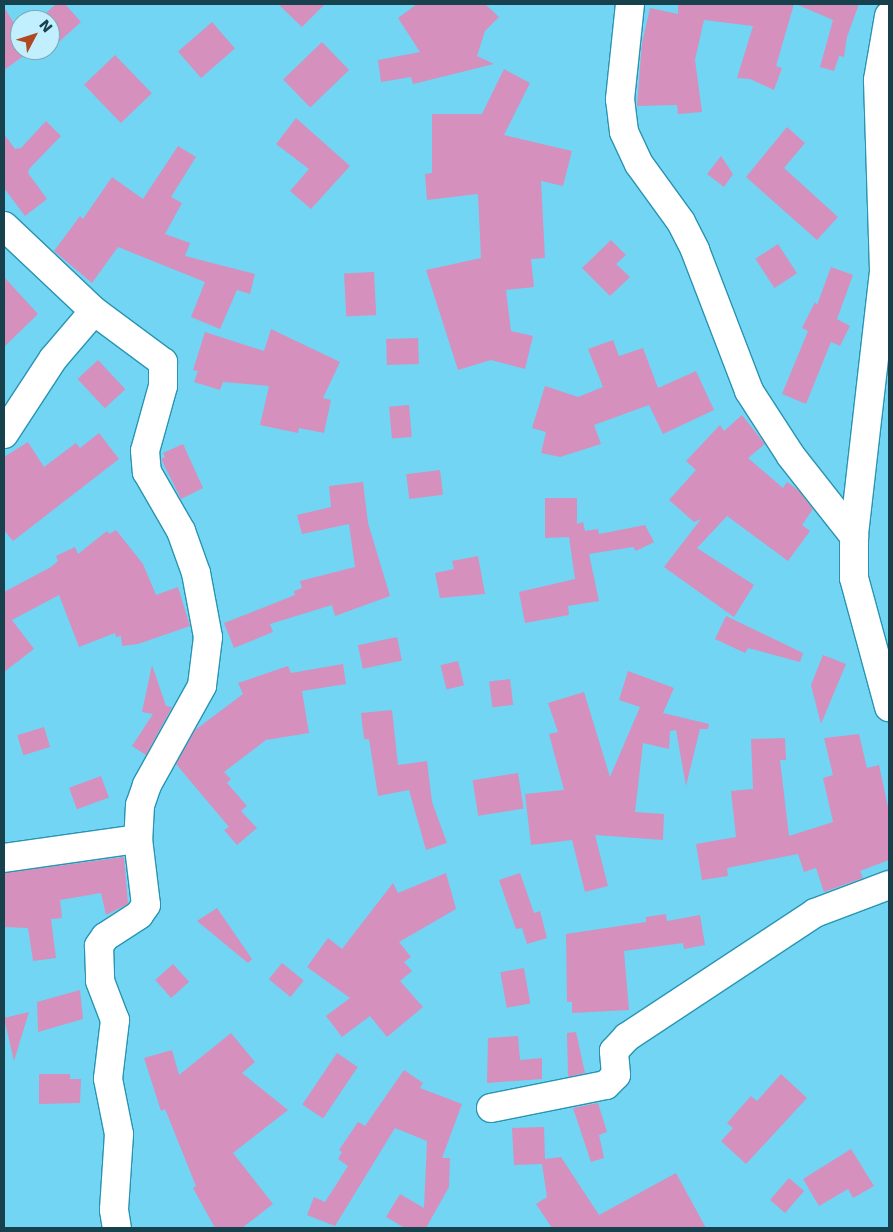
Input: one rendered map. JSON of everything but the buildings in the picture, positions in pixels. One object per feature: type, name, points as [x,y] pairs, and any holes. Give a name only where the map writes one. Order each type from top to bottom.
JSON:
[{"type":"street","points":[[630,4],[620,99],[624,132],[639,164],[681,222],[695,250],[749,391],[791,456],[854,536]]},
{"type":"street","points":[[889,16],[878,80],[887,238],[854,536],[854,578],[889,707]]},
{"type":"street","points":[[4,226],[94,311],[163,362],[163,386],[145,451],[147,472],[181,531],[196,573],[208,637],[202,686],[147,785],[140,805],[138,838],[146,905],[139,915],[105,937],[98,958],[100,981],[114,1020],[108,1079],[119,1134],[114,1210],[117,1228]]},
{"type":"street","points":[[4,434],[53,359],[94,311]]},
{"type":"street","points":[[4,858],[138,838]]},
{"type":"street","points":[[492,1108],[606,1085],[616,1076],[614,1051],[628,1037],[815,913],[889,886]]}]
